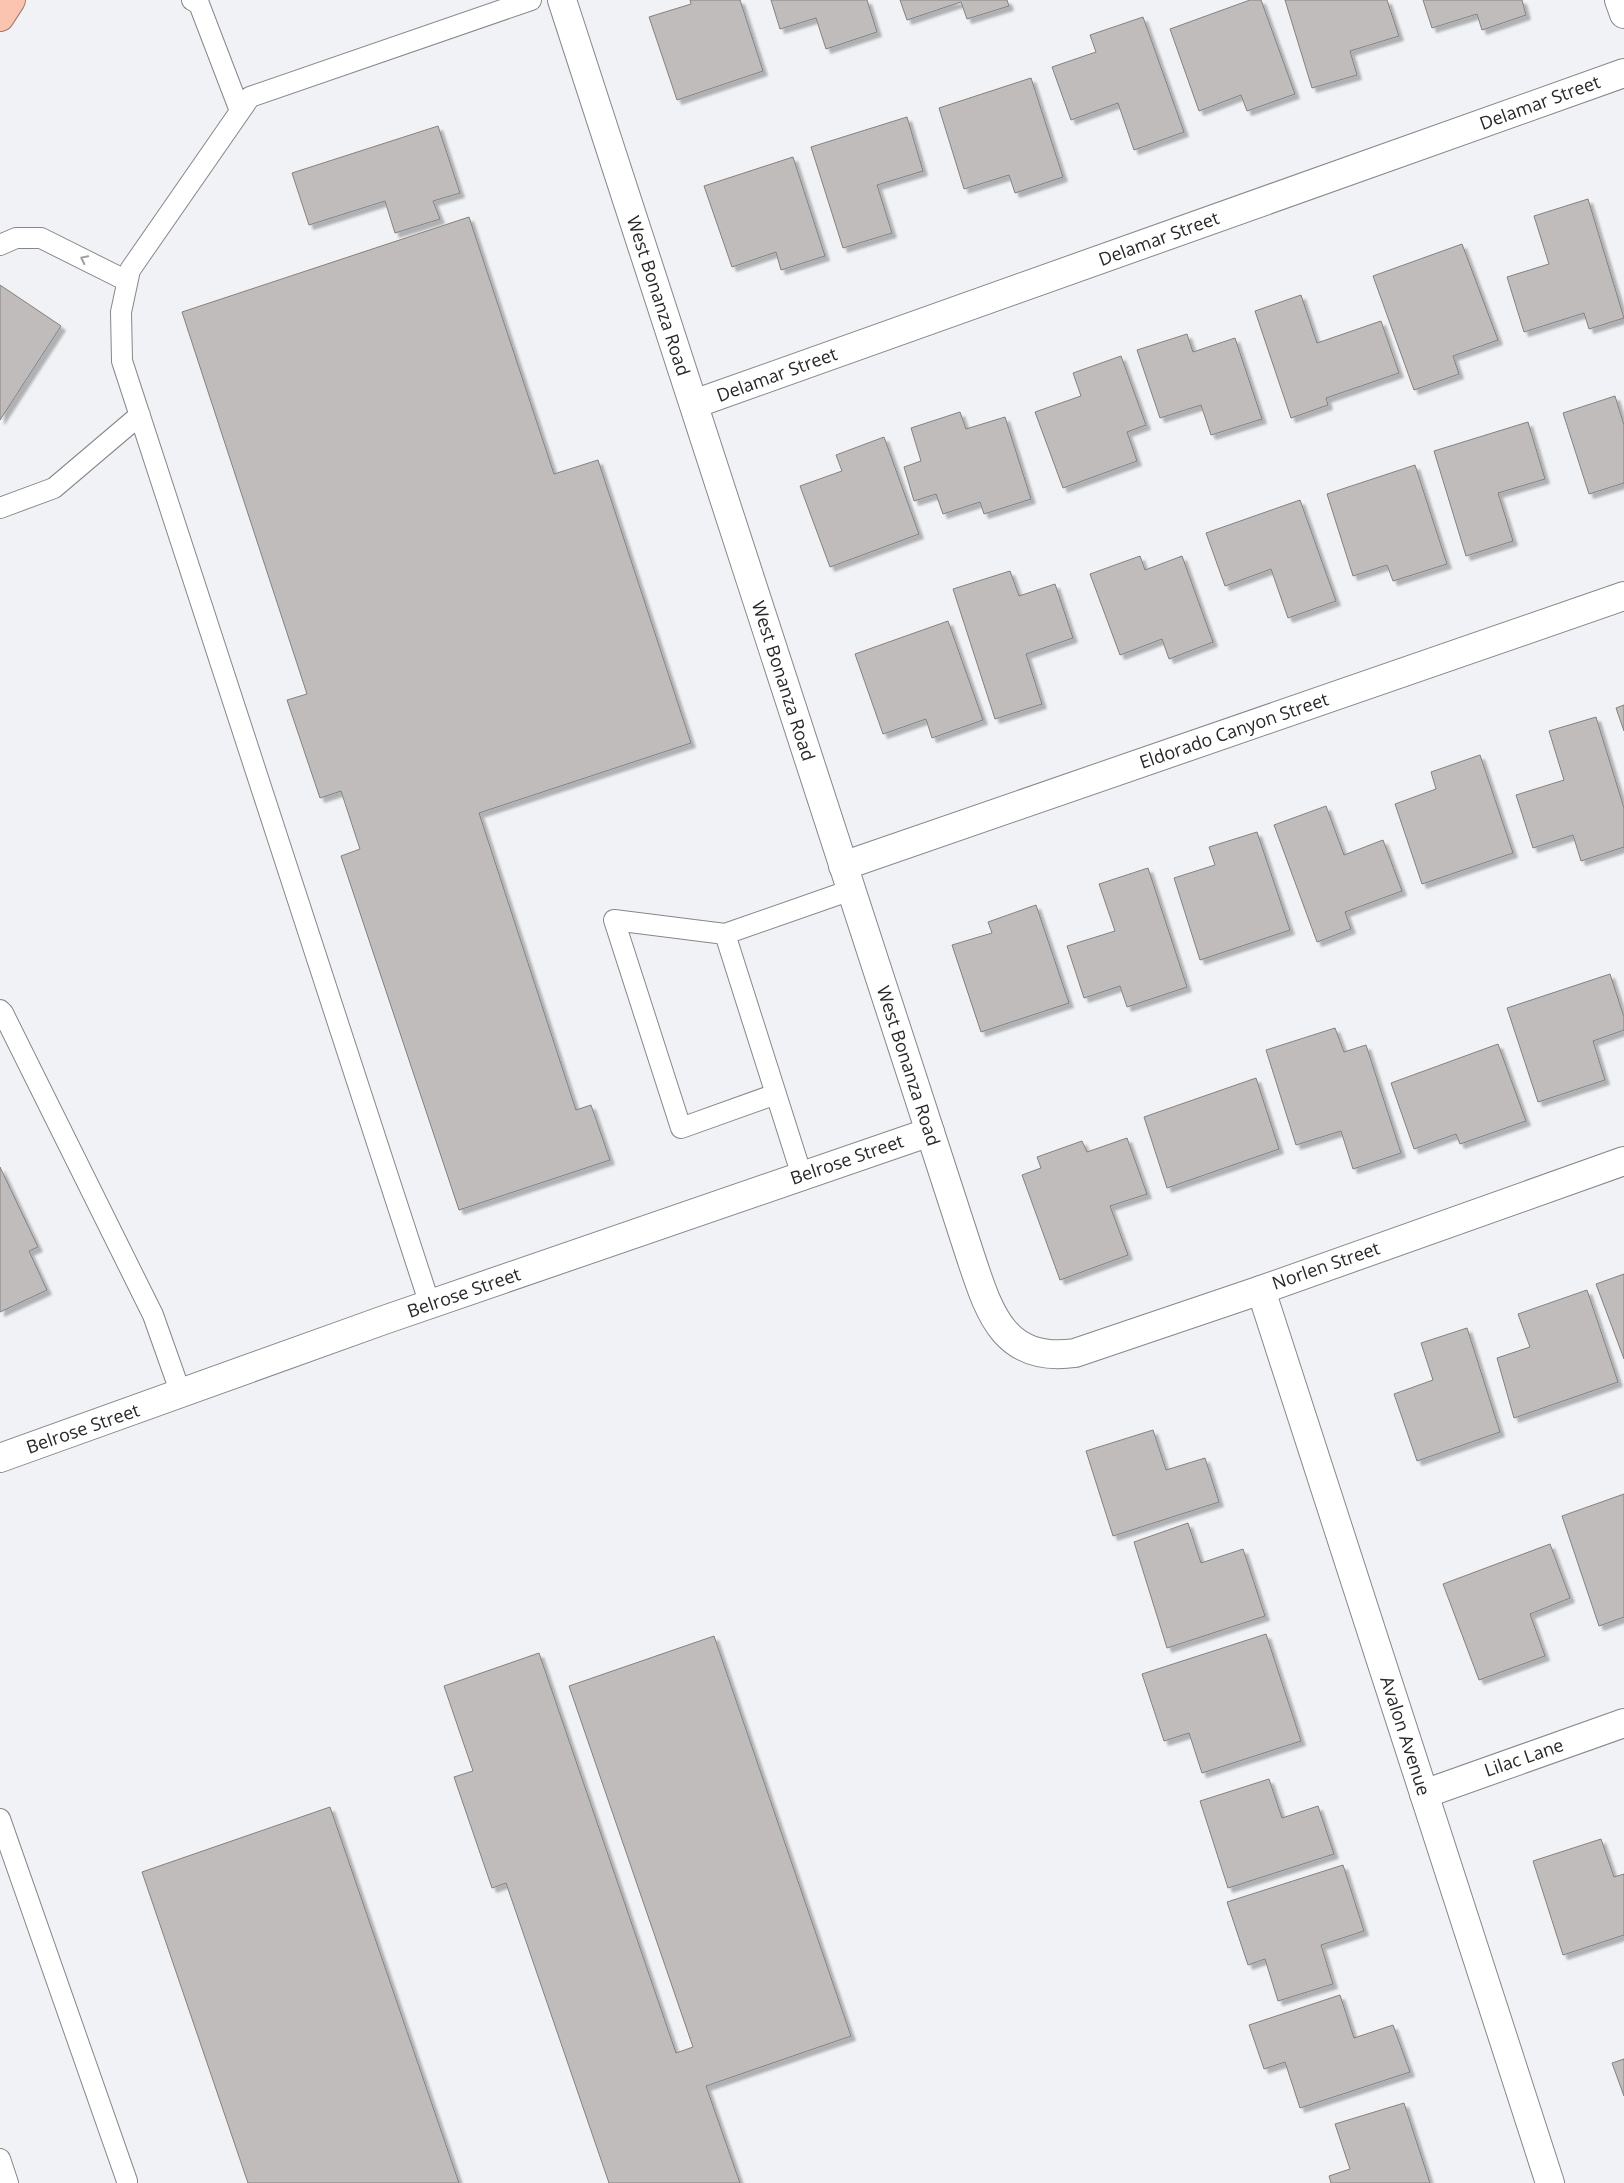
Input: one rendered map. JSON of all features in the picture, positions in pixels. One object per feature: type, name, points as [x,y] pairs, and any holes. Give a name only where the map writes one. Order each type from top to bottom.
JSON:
[{"type":"main road","points":[[0,17],[11,0]]},
{"type":"street","name":"West Bonanza Road","points":[[562,0],[972,1262],[1000,1326],[1012,1339],[1026,1349]]},
{"type":"street","points":[[1619,0],[1624,14]]},
{"type":"street","name":"Delamar Street","points":[[694,404],[1624,73]]},
{"type":"street","name":"Eldorado Canyon Street","points":[[847,878],[1624,596]]},
{"type":"street","name":"Belrose Street","points":[[0,1458],[430,1305],[930,1132]]},
{"type":"street","name":"Norlen Street","points":[[1026,1349],[1054,1356],[1075,1353],[1261,1290],[1624,1161]]},
{"type":"street","name":"Avalon Avenue","points":[[1261,1290],[1550,2183]]},
{"type":"street","name":"Lilac Lane","points":[[1424,1794],[1624,1723]]},
{"type":"lane","points":[[192,0],[199,4],[240,111]]},
{"type":"lane","points":[[430,1305],[122,361],[121,312],[130,270],[250,97],[531,0]]},
{"type":"lane","points":[[0,245],[16,238],[41,238],[127,281]]},
{"type":"lane","points":[[0,508],[54,488],[140,415]]},
{"type":"lane","points":[[776,1094],[681,1128],[614,920],[725,934],[847,878]]},
{"type":"lane","points":[[725,934],[802,1176]]},
{"type":"lane","points":[[0,1010],[153,1315],[181,1394]]},
{"type":"lane","points":[[0,1819],[126,2182]]},
{"type":"lane","points":[[0,2159],[8,2183]]},
{"type":"building","points":[[690,0],[740,0],[763,71],[677,100],[649,17],[691,4]]},
{"type":"building","points":[[771,0],[867,0],[877,32],[826,49],[816,18],[780,29]]},
{"type":"building","points":[[900,0],[1007,0],[1009,6],[967,19],[961,2],[907,20]]},
{"type":"building","points":[[1250,0],[1261,0],[1295,94],[1247,111],[1241,95],[1199,111],[1170,29]]},
{"type":"building","points":[[1285,0],[1387,0],[1399,36],[1350,51],[1357,75],[1312,88]]},
{"type":"building","points":[[1423,0],[1522,0],[1526,15],[1482,30],[1477,14],[1432,28]]},
{"type":"building","points":[[1143,17],[1184,132],[1134,150],[1118,103],[1071,120],[1052,67],[1096,52],[1090,35]]},
{"type":"building","points":[[1031,78],[1063,177],[1015,193],[1009,175],[964,189],[939,108]]},
{"type":"building","points":[[907,117],[923,171],[877,185],[892,233],[843,248],[811,147]]},
{"type":"building","points":[[438,126],[460,193],[433,201],[440,219],[395,233],[385,201],[309,225],[292,173]]},
{"type":"building","points":[[793,157],[825,256],[781,270],[776,252],[732,267],[704,186]]},
{"type":"building","points":[[1588,199],[1624,318],[1589,329],[1584,313],[1524,332],[1507,277],[1549,264],[1534,216]]},
{"type":"building","points":[[469,217],[554,474],[598,460],[691,743],[479,813],[576,1110],[591,1105],[610,1160],[459,1210],[341,856],[360,849],[341,791],[320,798],[287,700],[307,694],[182,312]]},
{"type":"building","points":[[1462,244],[1498,340],[1453,356],[1459,374],[1414,390],[1373,276]]},
{"type":"building","points":[[0,285],[61,326],[0,420]]},
{"type":"building","points":[[1301,295],[1317,343],[1381,321],[1399,373],[1326,398],[1328,405],[1291,418],[1255,311]]},
{"type":"building","points":[[1187,334],[1193,352],[1235,338],[1262,419],[1211,435],[1201,405],[1160,418],[1137,350]]},
{"type":"building","points":[[1121,356],[1146,425],[1127,432],[1137,461],[1063,488],[1035,412],[1081,396],[1073,373]]},
{"type":"building","points":[[1615,396],[1624,425],[1624,483],[1589,494],[1563,413]]},
{"type":"building","points":[[960,412],[966,429],[1005,417],[1031,499],[984,514],[980,502],[943,514],[936,494],[914,501],[904,467],[921,461],[911,428]]},
{"type":"building","points":[[1528,422],[1545,479],[1498,493],[1513,541],[1466,556],[1434,451]]},
{"type":"building","points":[[884,437],[919,534],[830,567],[800,486],[842,471],[836,455]]},
{"type":"building","points":[[1415,465],[1447,564],[1393,581],[1387,565],[1353,576],[1327,494]]},
{"type":"building","points":[[1300,500],[1336,601],[1288,618],[1271,569],[1225,586],[1206,533]]},
{"type":"building","points":[[1140,556],[1145,570],[1182,556],[1213,642],[1169,659],[1162,639],[1120,655],[1090,574]]},
{"type":"building","points":[[1010,571],[1019,596],[1055,584],[1073,638],[1026,654],[1042,704],[995,719],[953,589]]},
{"type":"building","points":[[948,621],[983,720],[932,738],[926,719],[883,734],[855,654]]},
{"type":"building","points":[[1624,705],[1624,731],[1616,708]]},
{"type":"building","points":[[1596,717],[1624,808],[1624,847],[1581,861],[1573,835],[1533,848],[1516,795],[1564,780],[1549,731]]},
{"type":"building","points":[[1480,755],[1513,853],[1422,884],[1395,804],[1436,789],[1431,772]]},
{"type":"building","points":[[1326,806],[1344,855],[1383,840],[1402,891],[1345,912],[1351,929],[1317,942],[1274,825]]},
{"type":"building","points":[[1257,832],[1290,930],[1200,960],[1174,878],[1215,865],[1209,847]]},
{"type":"building","points":[[1148,868],[1187,987],[1127,1007],[1120,986],[1084,998],[1067,946],[1115,931],[1099,884]]},
{"type":"building","points":[[1036,905],[1069,1003],[981,1032],[952,945],[992,933],[988,922]]},
{"type":"building","points":[[1610,974],[1624,1017],[1624,1030],[1593,1041],[1605,1080],[1538,1102],[1507,1008]]},
{"type":"building","points":[[1335,1028],[1344,1052],[1366,1045],[1401,1153],[1353,1169],[1341,1131],[1296,1145],[1266,1050]]},
{"type":"building","points":[[1498,1044],[1526,1121],[1460,1144],[1456,1134],[1414,1149],[1391,1083]]},
{"type":"building","points":[[1256,1078],[1279,1149],[1167,1188],[1144,1117]]},
{"type":"building","points":[[1127,1138],[1147,1194],[1110,1206],[1128,1255],[1060,1280],[1022,1175],[1041,1168],[1037,1157],[1082,1141],[1087,1152]]},
{"type":"building","points":[[0,1167],[38,1247],[29,1251],[47,1290],[0,1312]]},
{"type":"building","points":[[1624,1274],[1624,1359],[1596,1284]]},
{"type":"building","points":[[1587,1290],[1618,1382],[1514,1418],[1497,1358],[1530,1347],[1518,1314]]},
{"type":"building","points":[[1467,1328],[1500,1432],[1417,1461],[1394,1394],[1433,1380],[1421,1343]]},
{"type":"building","points":[[1153,1430],[1166,1470],[1205,1458],[1219,1502],[1113,1536],[1086,1451]]},
{"type":"building","points":[[1624,1494],[1624,1617],[1599,1626],[1562,1516]]},
{"type":"building","points":[[1188,1523],[1201,1563],[1243,1549],[1265,1616],[1167,1648],[1134,1542]]},
{"type":"building","points":[[1550,1544],[1570,1598],[1530,1614],[1545,1656],[1479,1680],[1443,1584]]},
{"type":"building","points":[[1266,1634],[1301,1741],[1202,1773],[1189,1733],[1164,1741],[1142,1674]]},
{"type":"building","points":[[714,1636],[851,2036],[706,2086],[740,2183],[609,2183],[506,1883],[492,1888],[454,1777],[473,1771],[444,1686],[539,1653],[676,2053],[693,2047],[569,1686]]},
{"type":"building","points":[[1269,1779],[1282,1818],[1318,1806],[1334,1854],[1228,1888],[1200,1801]]},
{"type":"building","points":[[330,1807],[459,2183],[248,2183],[142,1872]]},
{"type":"building","points":[[1601,1839],[1614,1877],[1624,1874],[1624,1935],[1563,1955],[1533,1861]]},
{"type":"building","points":[[1343,1865],[1364,1931],[1321,1945],[1333,1984],[1278,2001],[1265,1959],[1248,1965],[1227,1902]]},
{"type":"building","points":[[1340,1995],[1354,2038],[1393,2025],[1410,2072],[1300,2108],[1285,2062],[1264,2069],[1249,2025]]},
{"type":"building","points":[[1624,2059],[1624,2096],[1612,2063]]},
{"type":"building","points":[[1404,2103],[1430,2183],[1331,2183],[1329,2176],[1350,2169],[1335,2124]]}]
